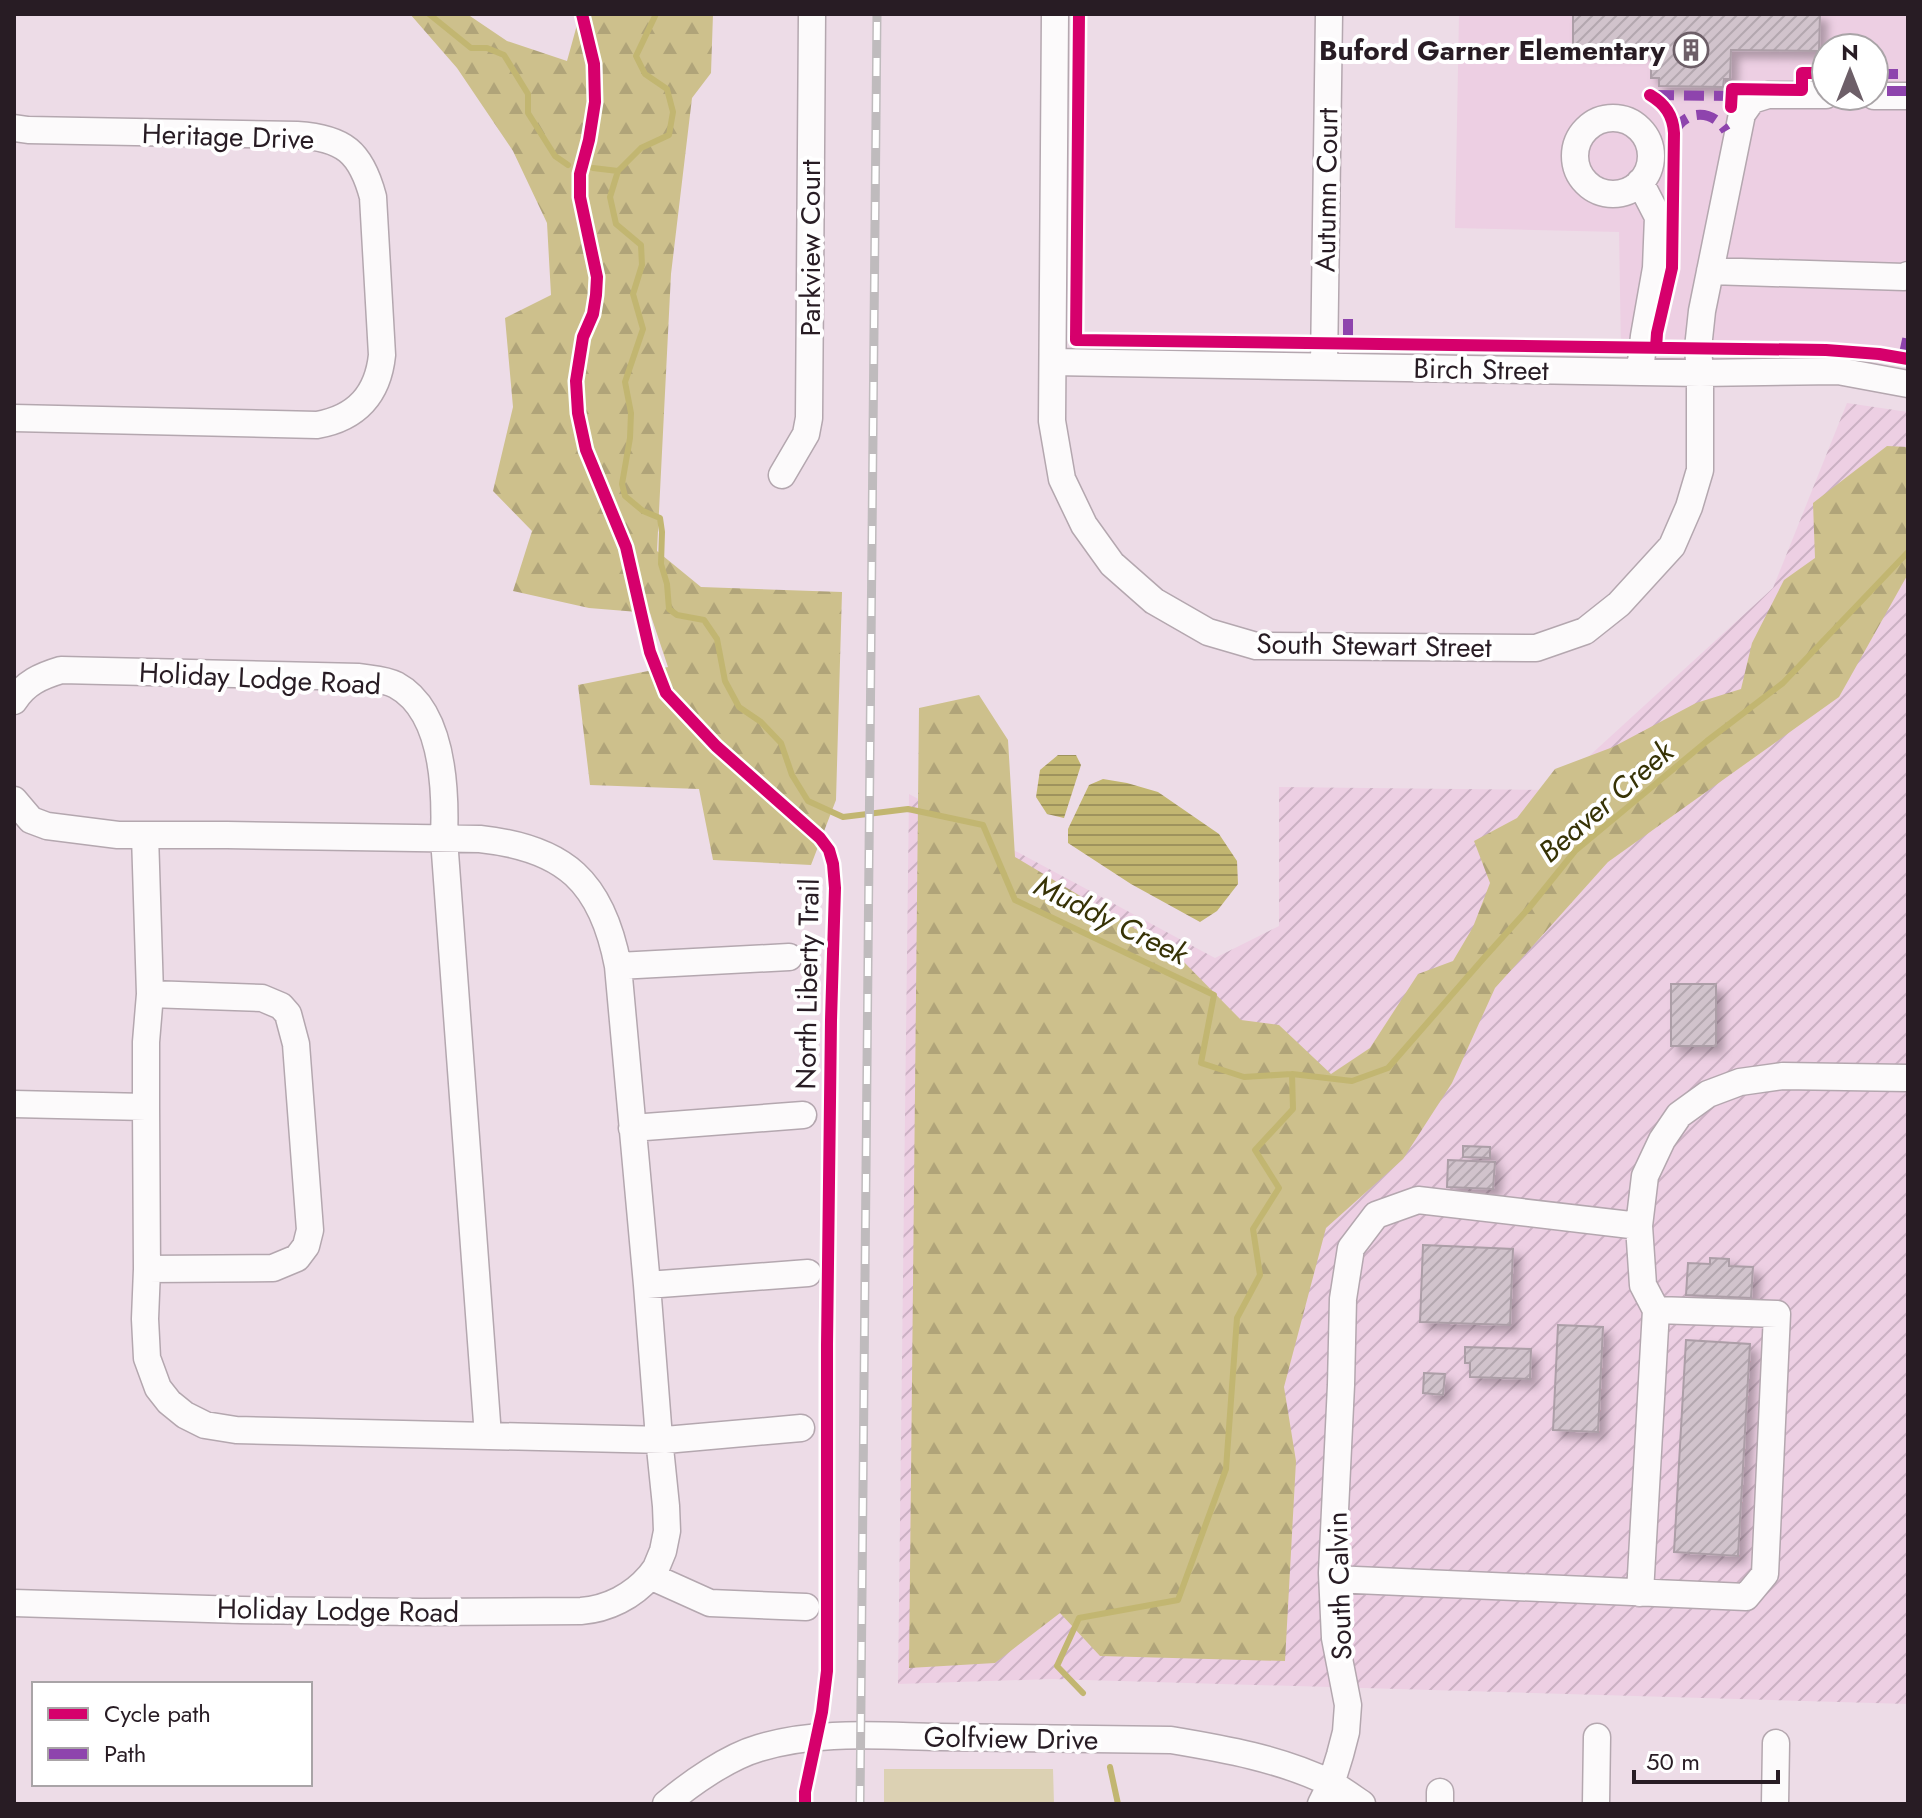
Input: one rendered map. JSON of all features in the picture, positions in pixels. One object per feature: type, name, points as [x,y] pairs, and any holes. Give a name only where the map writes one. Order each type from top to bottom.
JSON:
[{"type":"street","name":"Parkview Court","points":[[782,475],[806,434],[809,418],[812,14]]},
{"type":"street","name":"South Stewart Street","points":[[1055,14],[1052,421],[1062,479],[1084,525],[1112,564],[1154,601],[1208,632],[1256,646],[1536,648],[1585,631],[1619,604],[1672,546],[1689,507],[1700,470],[1699,340],[1702,311],[1742,114],[1752,100],[1768,95],[1810,95]]},
{"type":"street","name":"Autumn Court","points":[[1324,366],[1329,14]]},
{"type":"street","name":"Heritage Drive","points":[[14,128],[297,135],[328,139],[347,150],[356,157],[367,174],[373,197],[382,355],[375,386],[365,400],[358,408],[329,423],[14,418]]},
{"type":"street","points":[[1640,182],[1658,217],[1656,268],[1640,371]]},
{"type":"street","points":[[1710,271],[1908,275]]},
{"type":"street","name":"Birch Street","points":[[1053,362],[1700,373],[1838,371],[1908,384]]},
{"type":"street","name":"Holiday Lodge Road","points":[[14,701],[24,688],[39,677],[61,670],[359,677],[388,681],[409,695],[426,716],[437,748],[442,785],[488,1436]]},
{"type":"street","name":"Holiday Lodge Road","points":[[14,800],[31,820],[47,826],[118,835],[509,842],[560,862],[592,893],[612,937],[618,966],[667,1531],[656,1568],[631,1594],[602,1608],[581,1611],[241,1610],[14,1603]]},
{"type":"street","points":[[145,835],[150,994],[146,1042],[145,1319],[147,1358],[158,1388],[169,1402],[192,1420],[236,1430],[665,1440],[801,1428]]},
{"type":"street","points":[[618,966],[789,957]]},
{"type":"street","points":[[147,1269],[273,1268],[297,1258],[306,1246],[310,1230],[296,1044],[288,1014],[281,1006],[262,998],[150,994]]},
{"type":"street","points":[[1640,1593],[1656,1310],[1643,1285],[1639,1226],[1645,1176],[1662,1140],[1679,1115],[1708,1094],[1740,1082],[1783,1076],[1908,1078]]},
{"type":"street","points":[[14,1104],[146,1107]]},
{"type":"street","points":[[632,1128],[803,1115]]},
{"type":"street","name":"South Calvin","points":[[1326,1794],[1346,1732],[1348,1705],[1335,1638],[1333,1579],[1343,1299],[1351,1248],[1376,1215],[1418,1200],[1639,1226]]},
{"type":"street","points":[[647,1285],[808,1273]]},
{"type":"street","points":[[1333,1579],[1746,1597],[1765,1574],[1777,1314],[1656,1310]]},
{"type":"street","points":[[650,1576],[710,1603],[806,1607]]},
{"type":"street","name":"Golfview Drive","points":[[666,1804],[713,1770],[755,1749],[793,1739],[860,1735],[1171,1740],[1280,1763],[1326,1794],[1362,1804]]},
{"type":"street","points":[[1596,1804],[1597,1737]]},
{"type":"street","points":[[1775,1804],[1776,1743]]},
{"type":"shaded area","points":[[1459,14],[1908,14],[1908,352],[1621,351],[1619,232],[1455,228]]},
{"type":"shaded area","points":[[1847,403],[1908,412],[1908,1704],[1052,1679],[898,1684],[909,794],[1215,958],[1279,926],[1279,787],[1552,790],[1773,588]]},
{"type":"shaded area","points":[[1058,755],[1076,755],[1081,765],[1064,818],[1047,814],[1036,797],[1040,770]]},
{"type":"shaded area","points":[[1103,779],[1158,792],[1219,834],[1237,861],[1238,884],[1217,911],[1200,922],[1131,884],[1068,843],[1068,829],[1089,785]]},
{"type":"shaded area","points":[[884,1769],[1053,1769],[1054,1804],[884,1804]]},
{"type":"green space","points":[[410,14],[467,14],[507,41],[567,61],[580,14],[713,14],[711,73],[692,98],[671,274],[657,551],[701,587],[842,592],[836,800],[811,865],[713,860],[699,789],[590,785],[578,685],[668,667],[650,613],[589,608],[513,591],[532,531],[493,491],[513,407],[505,318],[551,295],[547,223],[513,151],[457,68]]},
{"type":"green space","points":[[1887,446],[1908,447],[1908,574],[1839,697],[1608,862],[1495,988],[1452,1083],[1403,1159],[1326,1228],[1284,1387],[1296,1461],[1285,1661],[1100,1656],[1060,1613],[995,1663],[909,1668],[919,708],[979,695],[1008,740],[1015,857],[1174,952],[1241,1020],[1279,1025],[1331,1074],[1370,1048],[1418,974],[1453,961],[1473,927],[1490,883],[1474,841],[1517,818],[1555,769],[1613,747],[1696,703],[1741,689],[1752,643],[1784,580],[1815,558],[1813,503]]},
{"type":"building","name":"Buford Garner Elementary","points":[[1573,14],[1820,14],[1820,32],[1810,32],[1810,51],[1731,50],[1730,79],[1724,79],[1723,87],[1659,86],[1659,78],[1651,78],[1651,50],[1573,49]]},
{"type":"building","points":[[1671,984],[1716,984],[1716,1046],[1671,1046]]},
{"type":"building","points":[[1463,1146],[1490,1147],[1490,1158],[1463,1157]]},
{"type":"building","points":[[1448,1160],[1495,1162],[1493,1189],[1447,1187]]},
{"type":"building","points":[[1423,1245],[1513,1249],[1510,1325],[1420,1322]]},
{"type":"building","points":[[1710,1258],[1729,1259],[1729,1266],[1753,1267],[1751,1298],[1686,1295],[1688,1263],[1710,1264]]},
{"type":"building","points":[[1558,1325],[1603,1327],[1598,1432],[1553,1430]]},
{"type":"building","points":[[1686,1340],[1750,1344],[1738,1556],[1674,1552]]},
{"type":"building","points":[[1465,1347],[1531,1349],[1530,1379],[1470,1377],[1470,1363],[1465,1363]]},
{"type":"building","points":[[1424,1373],[1445,1374],[1443,1395],[1423,1393]]},
{"type":"waterway","points":[[429,14],[471,48],[487,48],[504,55],[528,94],[528,113],[555,156],[568,165]]},
{"type":"waterway","name":"Muddy Creek","points":[[656,14],[636,56],[645,74],[667,89],[673,112],[669,135],[641,148],[618,171],[610,197],[616,224],[641,245],[642,265],[633,294],[643,329],[625,382],[631,413],[622,484],[625,496],[643,511],[660,518],[661,564],[667,584],[669,609],[677,615],[704,620],[717,639],[725,681],[739,707],[761,722],[781,743],[792,775],[808,801],[843,817],[908,809],[983,825],[1015,900],[1214,995],[1201,1063],[1244,1077],[1292,1074],[1293,1109],[1255,1150],[1279,1188],[1253,1229],[1260,1275],[1237,1318],[1226,1469],[1178,1600],[1079,1618],[1057,1666],[1083,1693]]},
{"type":"waterway","points":[[593,168],[618,171]]},
{"type":"waterway","name":"Beaver Creek","points":[[1292,1074],[1352,1081],[1388,1068],[1575,851],[1707,741],[1783,683],[1908,552]]},
{"type":"waterway","name":"Muddy Creek","points":[[1110,1767],[1118,1804]]},
{"type":"railway","points":[[860,1804],[877,14]]},
{"type":"marked path","points":[[1890,74],[1908,74]]},
{"type":"marked path","points":[[1890,91],[1908,91]]},
{"type":"marked path","points":[[1654,95],[1732,96]]},
{"type":"marked path","points":[[1674,133],[1685,119],[1699,115],[1714,119],[1726,131]]},
{"type":"marked path","points":[[1348,319],[1348,344]]},
{"type":"marked path","points":[[1903,358],[1908,335]]},
{"type":"cycle path","name":"North Liberty Trail","points":[[582,14],[594,64],[595,102],[580,174],[580,197],[597,277],[593,314],[583,337],[576,381],[578,413],[586,450],[626,547],[650,652],[666,693],[716,746],[820,838],[829,850],[833,864],[827,1345],[827,1671],[805,1804]]},
{"type":"cycle path","points":[[1079,14],[1076,340],[1826,350],[1908,359]]},
{"type":"cycle path","points":[[1731,107],[1732,89],[1802,90],[1802,73],[1810,73]]},
{"type":"cycle path","points":[[1650,95],[1667,111],[1674,133],[1672,268],[1656,348]]},
{"type":"place","name":"Buford Garner Elementary","points":[[1691,50]]}]
